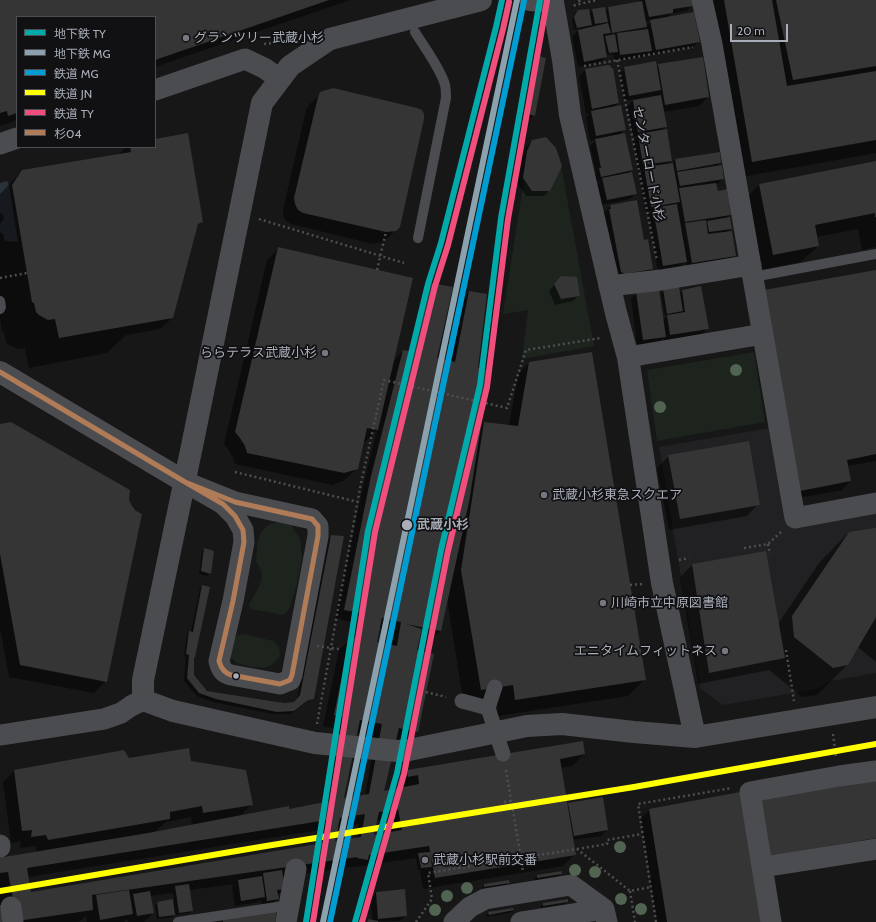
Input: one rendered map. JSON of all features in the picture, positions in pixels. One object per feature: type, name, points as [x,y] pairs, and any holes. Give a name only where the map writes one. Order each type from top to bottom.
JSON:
[{"type":"street","points":[[143,700],[143,680],[262,103],[290,66],[330,39],[481,0]]},
{"type":"street","points":[[530,0],[554,1],[570,115],[609,286],[628,357],[662,583],[695,737]]},
{"type":"street","points":[[702,0],[712,44],[795,518],[876,503]]},
{"type":"street","points":[[156,90],[246,59],[264,68],[280,79]]},
{"type":"street","points":[[0,144],[16,138]]},
{"type":"street","points":[[609,286],[752,271]]},
{"type":"street","points":[[628,357],[763,334]]},
{"type":"street","points":[[0,372],[184,482],[222,504],[235,516],[243,530],[244,542],[220,661],[221,667],[223,672],[231,675],[280,684],[290,680],[318,536],[318,526],[312,519],[235,502],[184,482]]},
{"type":"street","points":[[495,688],[488,708],[503,754]]},
{"type":"street","points":[[0,735],[104,719],[121,713],[143,700],[173,711],[315,742],[397,751],[409,750],[527,726],[562,724],[695,737],[876,707]]},
{"type":"street","points":[[462,700],[488,708]]},
{"type":"street","points":[[771,922],[750,792],[876,771]]},
{"type":"street","points":[[762,867],[876,849]]},
{"type":"street","points":[[288,913],[296,869]]},
{"type":"street","points":[[454,922],[470,907],[485,899],[571,885],[606,915]]},
{"type":"street","points":[[521,922],[606,915]]},
{"type":"lane","points":[[415,32],[446,86],[446,98],[418,238]]},
{"type":"lane","points":[[752,271],[876,254]]},
{"type":"lane","points":[[0,301],[0,309]]},
{"type":"lane","points":[[178,922],[288,913]]},
{"type":"path","points":[[579,0],[580,4],[597,0]]},
{"type":"path","points":[[578,67],[712,44]]},
{"type":"path","name":"センターロード小杉","points":[[617,60],[658,265]]},
{"type":"path","points":[[253,217],[404,263]]},
{"type":"path","points":[[377,270],[386,232]]},
{"type":"path","points":[[0,278],[27,273]]},
{"type":"path","points":[[317,727],[361,483],[384,380],[507,408],[526,350],[608,337]]},
{"type":"path","points":[[437,399],[439,392]]},
{"type":"path","points":[[235,472],[358,502]]},
{"type":"path","points":[[744,548],[768,544],[770,554]]},
{"type":"path","points":[[630,585],[647,583]]},
{"type":"path","points":[[310,645],[339,649]]},
{"type":"path","points":[[786,650],[794,701]]},
{"type":"path","points":[[503,754],[521,858]]},
{"type":"path","points":[[656,922],[638,804],[739,786],[750,792]]},
{"type":"path","points":[[504,802],[511,801]]},
{"type":"path","points":[[577,849],[607,844],[606,840],[643,834]]},
{"type":"path","points":[[630,891],[635,922]]},
{"type":"shaded area","points":[[527,160],[561,165],[594,346],[522,359],[528,310],[503,314]]},
{"type":"shaded area","points":[[7,181],[9,185],[18,242],[5,241],[3,234],[0,232],[0,224],[4,219],[3,215],[0,213],[0,183]]},
{"type":"shaded area","points":[[754,352],[765,422],[657,441],[647,370]]},
{"type":"shaded area","points":[[770,428],[788,525],[876,510],[876,673],[830,681],[817,689],[723,705],[700,688],[659,447]]},
{"type":"shaded area","points":[[278,522],[291,525],[300,539],[302,556],[297,584],[290,607],[283,615],[251,609],[249,605],[258,589],[261,579],[260,568],[256,562],[260,536],[266,527]]},
{"type":"shaded area","points":[[244,634],[273,641],[279,647],[280,656],[273,664],[265,668],[252,667],[237,663],[230,657],[230,643],[237,635]]},
{"type":"building","name":"グランツリー武蔵小杉","points":[[0,0],[329,0],[156,60],[156,16],[16,16],[16,113],[8,116],[7,111],[0,113]]},
{"type":"building","points":[[645,0],[692,0],[693,6],[673,9],[673,13],[649,17]]},
{"type":"building","points":[[724,0],[772,0],[787,86],[876,71],[876,140],[752,162]]},
{"type":"building","points":[[776,0],[876,0],[876,66],[793,80]]},
{"type":"building","points":[[642,1],[647,27],[612,33],[608,7]]},
{"type":"building","points":[[605,7],[608,22],[595,24],[592,9]]},
{"type":"building","points":[[589,9],[592,25],[577,28],[574,17],[578,10]]},
{"type":"building","points":[[694,12],[700,42],[656,50],[650,20]]},
{"type":"building","points":[[608,23],[611,33],[603,34],[607,57],[584,62],[578,30]]},
{"type":"building","points":[[648,29],[652,51],[620,55],[617,33]]},
{"type":"building","points":[[615,34],[618,52],[609,53],[605,36]]},
{"type":"building","points":[[539,56],[546,58],[535,116],[528,114]]},
{"type":"building","points":[[703,57],[709,97],[665,105],[658,64]]},
{"type":"building","points":[[656,61],[661,90],[629,96],[624,67]]},
{"type":"building","points":[[608,65],[613,68],[619,103],[592,109],[585,69]]},
{"type":"building","points":[[333,88],[417,108],[422,110],[424,114],[400,227],[396,231],[386,232],[303,213],[298,210],[295,204],[294,198],[318,97],[320,92]]},
{"type":"building","points":[[661,95],[667,127],[638,132],[633,100]]},
{"type":"building","points":[[621,105],[626,130],[596,136],[591,111]]},
{"type":"building","points":[[667,129],[672,161],[643,165],[638,134]]},
{"type":"building","points":[[188,133],[203,222],[198,224],[173,318],[59,338],[55,319],[48,320],[39,315],[36,312],[34,303],[32,302],[12,185],[22,170],[131,152],[130,148],[156,148],[156,139]]},
{"type":"building","points":[[625,133],[633,170],[601,177],[599,168],[601,168],[595,139]]},
{"type":"building","points":[[546,137],[556,148],[562,166],[550,191],[532,191],[523,178],[527,151],[532,140]]},
{"type":"building","points":[[720,152],[721,163],[677,171],[675,159]]},
{"type":"building","points":[[876,161],[876,217],[875,213],[815,225],[819,246],[773,255],[759,184]]},
{"type":"building","points":[[673,163],[680,202],[651,207],[644,167]]},
{"type":"building","points":[[722,165],[724,179],[680,186],[677,172]]},
{"type":"building","points":[[632,172],[637,194],[607,200],[602,178]]},
{"type":"building","points":[[716,183],[718,191],[727,189],[731,215],[685,222],[679,188]]},
{"type":"building","points":[[637,200],[644,240],[648,239],[653,269],[625,274],[621,272],[609,209],[611,209],[610,205]]},
{"type":"building","points":[[677,204],[687,262],[663,266],[653,208]]},
{"type":"building","points":[[730,217],[732,229],[709,232],[707,221]]},
{"type":"building","points":[[706,220],[708,234],[732,231],[736,256],[692,263],[685,223]]},
{"type":"building","name":"ららテラス武蔵小杉","points":[[278,247],[413,278],[378,430],[367,428],[358,469],[344,473],[247,453],[245,446],[235,432]]},
{"type":"building","points":[[876,270],[876,454],[847,460],[851,481],[800,491],[764,290]]},
{"type":"building","points":[[561,276],[577,277],[580,296],[561,299],[554,284]]},
{"type":"building","points":[[431,283],[453,287],[437,358],[455,362],[469,291],[487,294],[478,368],[490,371],[469,502],[441,631],[406,624],[422,629],[417,650],[434,654],[418,732],[399,728],[384,791],[419,784],[418,775],[408,777],[407,770],[583,741],[585,754],[560,759],[576,855],[435,878],[429,846],[369,855],[368,860],[357,857],[92,895],[93,910],[17,921],[8,872],[0,873],[0,855],[4,857],[148,833],[289,806],[289,809],[330,801],[343,717],[334,715],[350,637],[356,638],[360,613],[344,610],[371,476],[403,350],[414,352]],"holes":[[[382,618],[401,622],[397,646],[377,642]],[[360,720],[382,724],[369,794],[344,798]],[[398,809],[402,830],[374,835],[379,812]],[[365,814],[361,837],[335,841],[340,818]],[[327,820],[323,843],[31,892],[27,868]]]},
{"type":"building","points":[[701,286],[709,329],[670,335],[667,315],[685,312],[682,290]]},
{"type":"building","points":[[679,287],[683,311],[667,314],[663,289]]},
{"type":"building","points":[[659,289],[666,337],[643,340],[636,292]]},
{"type":"building","points":[[592,352],[646,680],[515,700],[513,685],[481,690],[461,570],[484,422],[518,426],[529,362]]},
{"type":"building","points":[[11,422],[130,490],[129,500],[132,506],[136,511],[142,514],[107,682],[20,665],[0,554],[0,424]]},
{"type":"building","points":[[749,441],[760,505],[680,519],[668,455]]},
{"type":"building","points":[[876,528],[876,617],[848,665],[833,668],[794,637],[792,616],[849,532]]},
{"type":"building","points":[[331,535],[344,536],[314,699],[308,700],[294,711],[277,712],[216,699],[199,693],[187,678],[189,655],[186,654],[189,631],[193,632],[202,585],[210,587],[194,658],[194,675],[207,691],[285,703],[294,702],[300,695]]},
{"type":"building","points":[[204,548],[214,551],[211,574],[201,571]]},
{"type":"building","points":[[766,551],[785,658],[709,673],[692,564]]},
{"type":"building","points":[[189,748],[191,761],[246,770],[253,805],[203,813],[202,806],[170,812],[170,819],[48,840],[46,835],[31,837],[32,830],[22,831],[14,770],[124,750],[129,758]]},
{"type":"building","points":[[876,779],[876,838],[770,856],[761,798]]},
{"type":"building","points":[[740,792],[763,922],[667,922],[649,809]]},
{"type":"building","points":[[603,797],[608,830],[574,836],[568,803]]},
{"type":"building","name":"武蔵小杉駅前交番","points":[[430,852],[432,867],[421,868],[418,853]]},
{"type":"building","points":[[282,870],[285,889],[277,890],[279,899],[267,901],[263,873]]},
{"type":"building","points":[[562,871],[562,874],[537,878],[537,875]]},
{"type":"building","points":[[262,876],[265,897],[241,901],[238,880]]},
{"type":"building","points":[[509,880],[510,883],[484,887],[484,884]]},
{"type":"building","points":[[189,884],[193,911],[179,913],[175,886]]},
{"type":"building","points":[[405,889],[407,916],[378,919],[376,892]]},
{"type":"building","points":[[129,890],[133,914],[100,920],[96,895]]},
{"type":"building","points":[[150,891],[154,913],[137,916],[133,894]]},
{"type":"building","points":[[173,899],[175,915],[159,917],[157,902]]},
{"type":"building","points":[[568,899],[568,902],[543,906],[543,903]]},
{"type":"building","points":[[0,905],[2,905],[4,922],[0,922]]},
{"type":"building","points":[[513,908],[514,910],[489,915],[488,912]]},
{"type":"building","points":[[277,911],[275,922],[223,922],[223,919]]},
{"type":"building","points":[[368,919],[378,921],[378,922],[367,922]]},
{"type":"metro line","name":"TY","points":[[306,922],[368,531],[428,284],[441,243],[502,0]]},
{"type":"metro line","name":"MG","points":[[323,922],[517,0]]},
{"type":"metro line","name":"TY","points":[[355,922],[397,773],[441,550],[480,385],[501,218],[540,0]]},
{"type":"rail line","name":"MG","points":[[330,922],[524,1]]},
{"type":"rail line","name":"TY","points":[[362,922],[404,774],[448,551],[487,387],[508,219],[547,1]]},
{"type":"rail line","name":"TY","points":[[313,922],[375,532],[435,286],[448,245],[509,2]]},
{"type":"rail line","name":"JN","points":[[0,891],[266,846],[634,787],[876,744]]},
{"type":"transit line","name":"杉04","points":[[0,372],[185,482]]},
{"type":"transit line","name":"杉04","points":[[185,482],[235,502],[312,519],[318,526],[318,536],[290,680],[280,684],[231,675],[226,673],[222,668],[219,661],[233,601],[244,542],[243,530],[235,516],[223,504],[185,482]]},
{"type":"place","name":"グランツリー武蔵小杉","points":[[186,38]]},
{"type":"place","name":"ららテラス武蔵小杉","points":[[325,353]]},
{"type":"place","name":"武蔵小杉東急スクエア","points":[[544,495]]},
{"type":"place","name":"武蔵小杉","points":[[407,525]]},
{"type":"place","name":"川崎市立中原図書館","points":[[603,603]]},
{"type":"place","name":"エニタイムフィットネス","points":[[725,651]]},
{"type":"place","name":"武蔵小杉駅前交番","points":[[425,860]]}]
